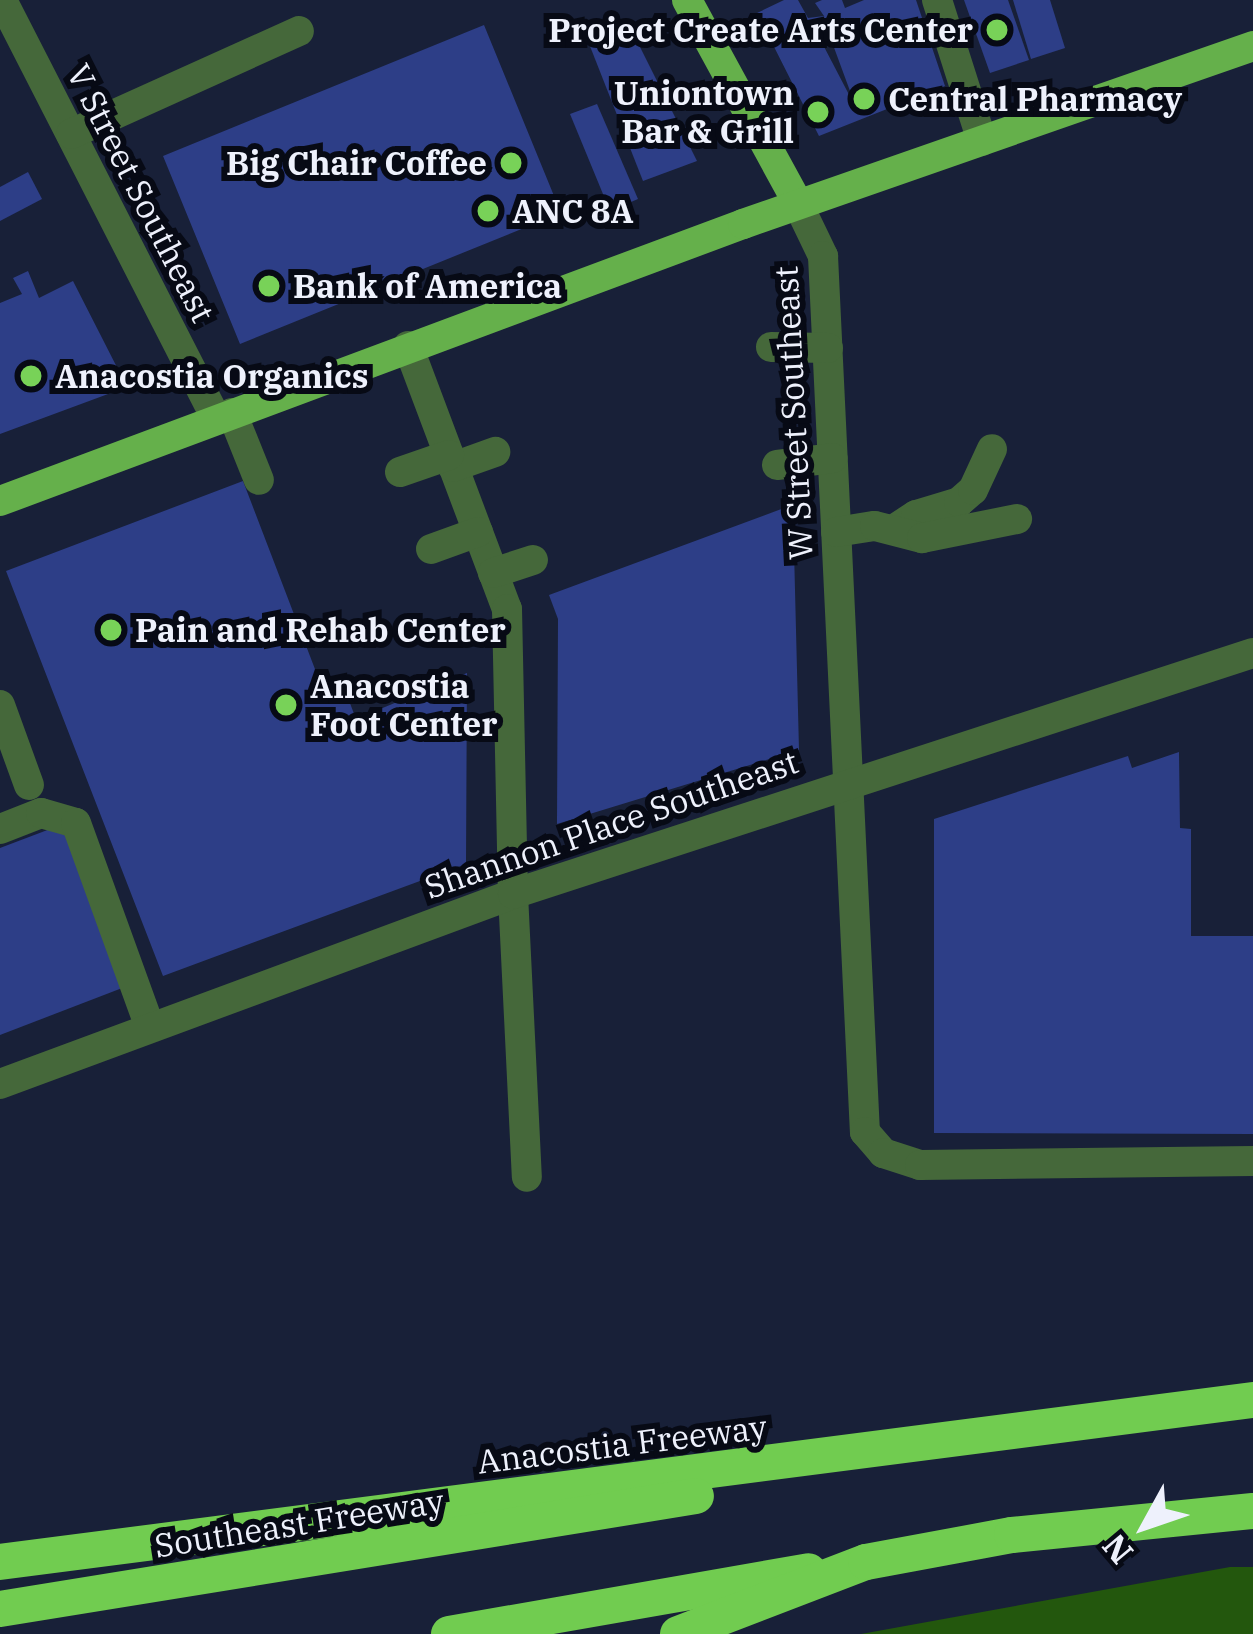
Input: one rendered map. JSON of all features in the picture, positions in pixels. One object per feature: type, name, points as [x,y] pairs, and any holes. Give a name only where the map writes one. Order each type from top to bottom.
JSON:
[{"type":"highway","name":"Anacostia Freeway","points":[[0,1562],[1253,1400]]},
{"type":"highway","name":"Southeast Freeway","points":[[0,1609],[680,1500],[892,1449]]},
{"type":"highway","points":[[449,1634],[644,1596],[1012,1535],[1253,1510]]},
{"type":"highway","points":[[678,1634],[866,1562]]},
{"type":"main road","name":"W Street Southeast","points":[[687,0],[798,204]]},
{"type":"main road","points":[[0,501],[798,204],[1253,46]]},
{"type":"street","name":"V Street Southeast","points":[[2,0],[260,480]]},
{"type":"street","points":[[937,0],[982,141]]},
{"type":"street","points":[[70,134],[299,32]]},
{"type":"street","name":"W Street Southeast","points":[[798,204],[823,256],[866,1132],[883,1153],[920,1166],[1253,1161]]},
{"type":"street","points":[[408,346],[507,609],[526,1177]]},
{"type":"street","points":[[771,347],[828,348]]},
{"type":"street","points":[[896,528],[916,514],[959,502],[973,490],[992,449]]},
{"type":"street","points":[[400,472],[494,452]]},
{"type":"street","points":[[777,465],[833,458]]},
{"type":"street","points":[[836,532],[896,528],[922,538],[1017,519]]},
{"type":"street","points":[[431,548],[478,532]]},
{"type":"street","points":[[494,573],[533,560]]},
{"type":"street","name":"Shannon Place Southeast","points":[[0,1084],[513,894],[1253,653]]},
{"type":"street","points":[[0,705],[29,784]]},
{"type":"street","points":[[0,829],[41,813],[62,814],[76,823],[150,1027]]},
{"type":"green space","points":[[1230,1567],[1253,1567],[1253,1634],[861,1634]]},
{"type":"building","points":[[784,0],[798,0],[808,18],[824,16],[815,3],[822,0],[842,0],[845,8],[864,0],[916,0],[945,86],[819,136],[757,13]],"holes":[[[829,34],[857,110],[820,39]]]},
{"type":"building","name":"Project Create Arts Center","points":[[964,0],[1008,0],[1029,60],[990,73]]},
{"type":"building","points":[[1013,0],[1050,0],[1065,48],[1031,59]]},
{"type":"building","points":[[626,19],[697,161],[643,181],[586,36]]},
{"type":"building","points":[[484,25],[561,213],[418,271],[404,287],[383,286],[240,344],[163,156]]},
{"type":"building","points":[[597,104],[638,199],[610,211],[570,114]]},
{"type":"building","points":[[28,172],[42,199],[0,221],[0,187]]},
{"type":"building","points":[[28,271],[39,298],[73,281],[127,387],[0,434],[0,303],[22,294],[13,278]]},
{"type":"building","points":[[243,481],[318,677],[345,690],[356,719],[467,673],[466,864],[163,976],[6,571]]},
{"type":"building","points":[[784,508],[794,550],[799,750],[557,824],[558,619],[549,595]]},
{"type":"building","points":[[1179,752],[1180,828],[1191,829],[1191,936],[1253,936],[1253,1134],[934,1133],[934,819],[1128,756],[1132,768]]},
{"type":"building","points":[[58,826],[72,833],[130,985],[0,1035],[0,848]]},
{"type":"place","name":"Project Create Arts Center","points":[[997,30]]},
{"type":"place","name":"Central Pharmacy","points":[[864,99]]},
{"type":"place","name":"Uniontown Bar & Grill","points":[[818,112]]},
{"type":"place","name":"Big Chair Coffee","points":[[511,163]]},
{"type":"place","name":"ANC 8A","points":[[488,211]]},
{"type":"place","name":"Bank of America","points":[[269,286]]},
{"type":"place","name":"Anacostia Organics","points":[[31,376]]},
{"type":"place","name":"Pain and Rehab Center","points":[[111,630]]},
{"type":"place","name":"Anacostia Foot Center","points":[[286,705]]}]
